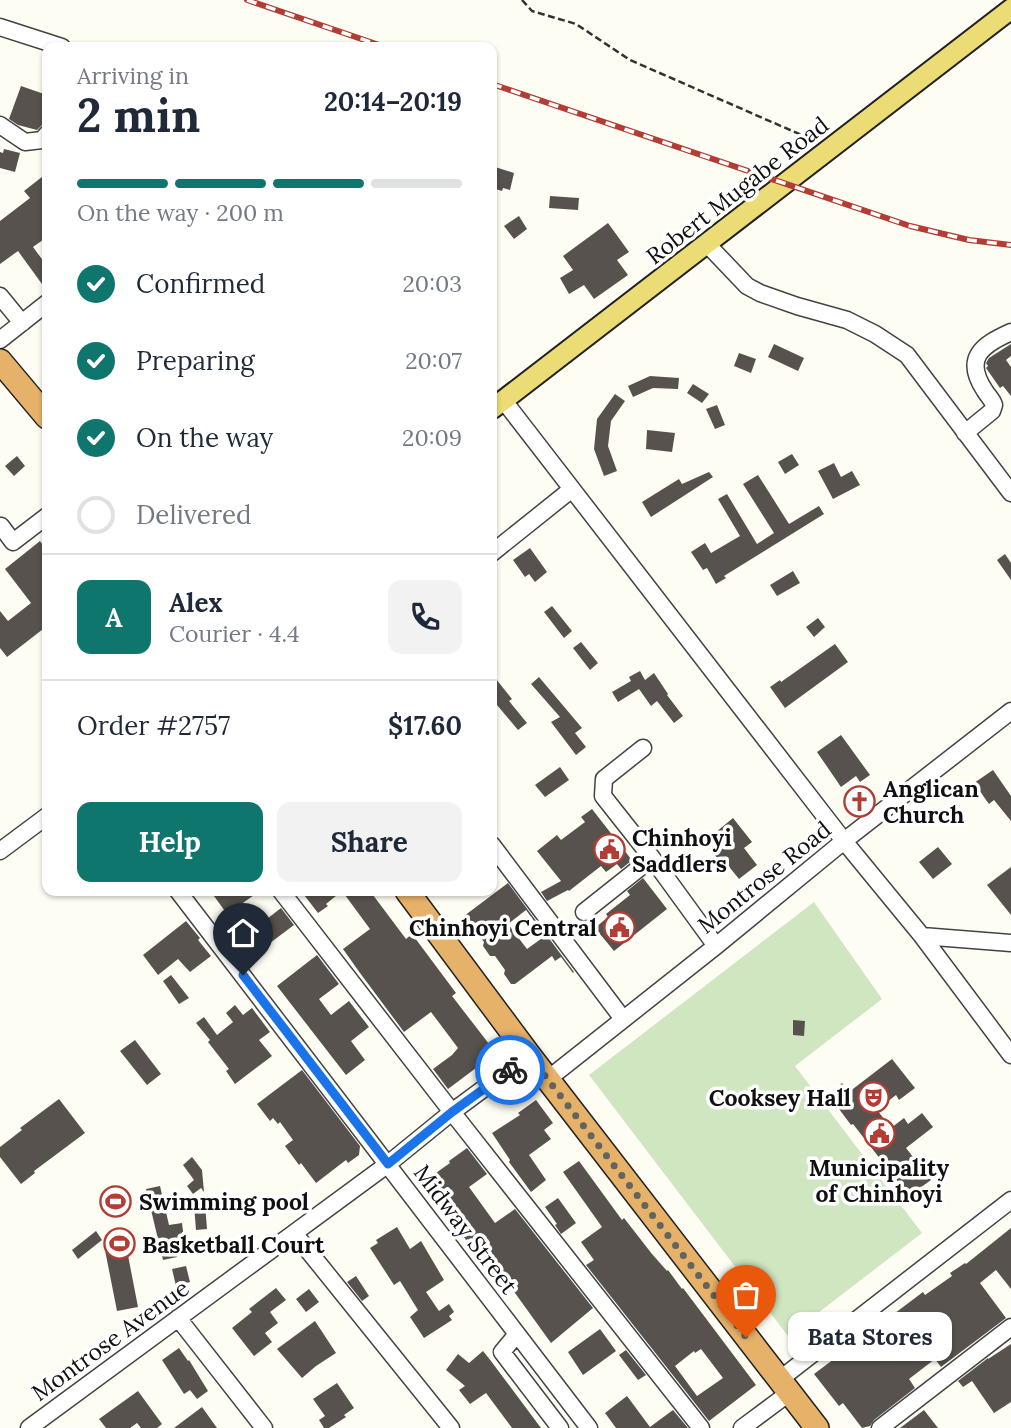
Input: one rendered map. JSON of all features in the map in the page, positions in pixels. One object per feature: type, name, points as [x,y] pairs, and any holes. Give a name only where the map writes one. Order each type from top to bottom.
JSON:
[{"type":"highway","points":[[0,361],[42,411]]},
{"type":"highway","points":[[411,896],[529,1055],[817,1428]]},
{"type":"main road","name":"Robert Mugabe Road","points":[[498,405],[1011,9]]},
{"type":"street","points":[[0,27],[46,42]]},
{"type":"street","points":[[0,125],[25,142],[42,139]]},
{"type":"street","points":[[707,244],[747,286],[797,306],[847,320],[876,334],[907,355],[1011,493]]},
{"type":"street","points":[[0,296],[22,323]]},
{"type":"street","points":[[0,340],[42,307]]},
{"type":"street","points":[[965,432],[992,411],[994,405],[976,375],[974,362],[978,352],[992,340],[1011,332]]},
{"type":"street","points":[[498,405],[572,489],[844,841],[922,936],[1011,1055]]},
{"type":"street","points":[[497,549],[572,489]]},
{"type":"street","points":[[1,526],[13,542],[42,526]]},
{"type":"street","name":"Montrose Road","points":[[548,1079],[844,841],[1011,711]]},
{"type":"street","points":[[643,748],[604,779],[603,796],[716,946]]},
{"type":"street","points":[[0,851],[42,820]]},
{"type":"street","points":[[497,852],[623,1019]]},
{"type":"street","points":[[584,912],[652,858]]},
{"type":"street","name":"Midway Street","points":[[182,896],[589,1428]]},
{"type":"street","points":[[285,896],[701,1428]]},
{"type":"street","points":[[922,936],[1011,943]]},
{"type":"street","name":"Montrose Avenue","points":[[29,1428],[388,1164],[529,1055]]},
{"type":"street","points":[[742,1428],[784,1386],[1011,1200]]},
{"type":"street","points":[[294,1233],[451,1428]]},
{"type":"street","points":[[178,1318],[264,1428]]},
{"type":"street","points":[[880,1428],[1011,1327]]},
{"type":"street","points":[[517,1334],[502,1352],[560,1428]]},
{"type":"path","points":[[522,0],[532,11],[576,24],[630,60],[831,148]]},
{"type":"green space","points":[[814,902],[882,999],[795,1066],[922,1233],[788,1336],[589,1075]]},
{"type":"building","points":[[21,86],[42,93],[42,125],[37,130],[18,125],[9,119]]},
{"type":"building","points":[[4,149],[20,153],[15,172],[0,168],[0,152],[3,153]]},
{"type":"building","points":[[497,168],[514,173],[510,190],[503,188],[502,191],[497,190]]},
{"type":"building","points":[[42,177],[42,241],[33,247],[42,259],[42,284],[18,251],[0,264],[0,221],[30,198],[24,191]]},
{"type":"building","points":[[550,196],[579,198],[578,210],[549,208]]},
{"type":"building","points":[[519,216],[527,229],[514,239],[504,226]]},
{"type":"building","points":[[608,223],[629,252],[617,260],[628,275],[594,299],[584,285],[569,294],[560,278],[573,270],[563,256]]},
{"type":"building","points":[[774,344],[804,358],[798,371],[768,357]]},
{"type":"building","points":[[1011,344],[1011,356],[1006,360],[1011,367],[1011,396],[1003,386],[1000,388],[986,368],[986,363],[989,358]]},
{"type":"building","points":[[739,353],[756,359],[751,373],[734,366]]},
{"type":"building","points":[[650,376],[679,378],[678,389],[653,388],[633,397],[628,386]]},
{"type":"building","points":[[693,384],[709,394],[702,403],[687,393]]},
{"type":"building","points":[[615,394],[625,401],[611,421],[608,446],[617,471],[604,476],[594,449],[597,419]]},
{"type":"building","points":[[717,405],[725,425],[715,429],[706,409]]},
{"type":"building","points":[[647,430],[675,433],[672,452],[646,449]]},
{"type":"building","points":[[792,454],[799,465],[785,474],[778,462]]},
{"type":"building","points":[[17,456],[25,466],[14,476],[5,466]]},
{"type":"building","points":[[834,463],[841,477],[852,471],[860,485],[833,499],[818,471]]},
{"type":"building","points":[[709,472],[713,477],[651,517],[642,502],[679,479],[682,484]]},
{"type":"building","points":[[758,475],[789,524],[819,506],[824,514],[724,576],[726,578],[716,584],[707,568],[703,570],[691,552],[705,543],[711,553],[740,536],[718,499],[727,494],[757,544],[774,533],[743,484]]},
{"type":"building","points":[[40,541],[42,630],[7,657],[0,648],[0,611],[8,621],[31,603],[5,569]]},
{"type":"building","points":[[530,548],[547,572],[535,582],[529,574],[525,577],[513,560]]},
{"type":"building","points":[[1005,554],[1011,563],[1011,580],[997,560]]},
{"type":"building","points":[[793,571],[800,583],[777,596],[770,585]]},
{"type":"building","points":[[552,606],[572,631],[564,638],[544,612]]},
{"type":"building","points":[[818,618],[825,627],[814,637],[806,627]]},
{"type":"building","points":[[581,642],[598,663],[590,670],[573,648]]},
{"type":"building","points":[[835,644],[848,662],[785,708],[770,687]]},
{"type":"building","points":[[640,671],[645,680],[654,673],[683,716],[674,723],[657,701],[651,706],[639,689],[618,702],[612,692],[631,681],[629,677]]},
{"type":"building","points":[[539,677],[582,728],[575,733],[586,747],[576,755],[551,722],[560,717],[531,684]]},
{"type":"building","points":[[497,680],[527,723],[518,730],[497,705]]},
{"type":"building","name":"Anglican Church","points":[[841,735],[870,775],[860,782],[856,776],[841,787],[817,752]]},
{"type":"building","points":[[560,767],[569,780],[545,797],[535,785]]},
{"type":"building","points":[[993,770],[1011,796],[1011,821],[994,800],[989,804],[974,783]]},
{"type":"building","points":[[592,809],[631,859],[630,862],[621,869],[617,864],[606,872],[601,866],[569,891],[547,901],[541,892],[561,881],[537,851],[557,835],[561,840],[585,822],[581,817]]},
{"type":"building","points":[[733,818],[752,842],[744,848],[757,865],[739,879],[704,842]]},
{"type":"building","points":[[938,847],[952,864],[933,879],[919,862]]},
{"type":"building","points":[[1011,867],[1011,915],[987,885]]},
{"type":"building","points":[[643,878],[667,909],[614,951],[595,928],[608,917],[606,914],[630,895],[627,891]]},
{"type":"building","points":[[508,883],[574,972],[561,957],[555,961],[552,956],[515,984],[511,984],[495,956],[490,956],[483,946],[484,942],[464,916],[491,896],[497,896],[497,891]],"holes":[[[526,910],[545,936],[527,949],[508,924]]]},
{"type":"building","points":[[214,896],[253,896],[227,914]]},
{"type":"building","points":[[305,896],[336,896],[326,904],[328,906],[318,913]]},
{"type":"building","points":[[346,896],[374,896],[406,939],[412,934],[456,993],[452,996],[496,1053],[448,1089],[433,1069],[458,1048],[431,1012],[404,1032],[343,949],[370,929]]},
{"type":"building","points":[[281,908],[294,925],[254,955],[238,935],[252,925],[254,929]]},
{"type":"building","points":[[186,921],[211,956],[190,972],[178,959],[158,975],[143,955]]},
{"type":"building","points":[[317,955],[339,984],[319,999],[331,1015],[349,1001],[369,1027],[351,1041],[365,1060],[346,1075],[277,986]]},
{"type":"building","points":[[171,975],[189,998],[179,1004],[163,981]]},
{"type":"building","points":[[235,1005],[243,1015],[252,1008],[270,1032],[259,1040],[272,1056],[235,1084],[226,1071],[229,1069],[196,1023],[204,1017],[217,1035],[233,1022],[226,1013]]},
{"type":"building","points":[[793,1020],[805,1021],[804,1036],[793,1035]]},
{"type":"building","points":[[135,1040],[161,1074],[147,1085],[120,1051]]},
{"type":"building","name":"Municipality of Chinhoyi","points":[[892,1059],[915,1088],[899,1100],[896,1095],[877,1110],[891,1128],[904,1118],[908,1124],[922,1113],[933,1127],[906,1148],[931,1180],[909,1196],[836,1105],[840,1103],[832,1092],[842,1083],[849,1092]]},
{"type":"building","points":[[302,1070],[360,1146],[359,1155],[348,1163],[346,1160],[316,1183],[285,1146],[293,1140],[280,1122],[278,1124],[273,1118],[270,1121],[257,1104]]},
{"type":"building","points":[[59,1099],[85,1133],[21,1184],[0,1157],[0,1147],[22,1130],[20,1128]]},
{"type":"building","points":[[536,1100],[553,1123],[544,1130],[551,1139],[529,1155],[546,1180],[531,1192],[492,1133],[520,1115],[518,1113]]},
{"type":"building","points":[[467,1148],[487,1174],[469,1187],[495,1223],[515,1209],[593,1308],[551,1343],[492,1261],[487,1265],[468,1239],[466,1240],[426,1180]]},
{"type":"building","points":[[192,1157],[202,1170],[204,1192],[201,1188],[193,1194],[187,1186],[194,1180],[183,1165]]},
{"type":"building","points":[[579,1161],[622,1220],[624,1218],[683,1288],[756,1385],[709,1421],[586,1265],[594,1260],[581,1242],[602,1227],[563,1172]],"holes":[[[701,1349],[723,1378],[697,1396],[675,1366],[694,1351],[695,1353]]]},
{"type":"building","points":[[160,1186],[169,1225],[182,1223],[184,1239],[173,1240],[177,1257],[163,1260],[146,1189]]},
{"type":"building","points":[[227,1198],[233,1198],[237,1205],[233,1212],[227,1212],[223,1208],[223,1202]]},
{"type":"building","points":[[558,1198],[576,1223],[561,1234],[545,1207]]},
{"type":"building","points":[[205,1204],[207,1229],[196,1230],[194,1205]]},
{"type":"building","points":[[397,1227],[410,1249],[421,1241],[444,1280],[426,1292],[439,1311],[449,1304],[454,1312],[449,1316],[452,1320],[424,1338],[410,1317],[418,1310],[400,1281],[394,1285],[370,1248],[378,1243],[376,1240]]},
{"type":"building","points":[[1011,1228],[1011,1289],[996,1270],[980,1283],[1006,1318],[941,1367],[935,1359],[909,1379],[915,1388],[870,1426],[862,1428],[843,1403],[839,1406],[814,1374],[923,1292],[925,1295],[952,1276],[950,1273],[966,1264]]},
{"type":"building","points":[[96,1231],[102,1240],[78,1259],[72,1250]]},
{"type":"building","points":[[126,1245],[138,1307],[117,1311],[105,1250]]},
{"type":"building","points":[[186,1266],[190,1282],[176,1286],[172,1269]]},
{"type":"building","points":[[356,1276],[369,1296],[362,1301],[347,1282]]},
{"type":"building","points":[[276,1288],[286,1300],[270,1312],[278,1323],[265,1333],[272,1342],[254,1356],[232,1328],[252,1312],[249,1309]]},
{"type":"building","points":[[309,1289],[319,1302],[306,1312],[296,1299]]},
{"type":"building","points":[[315,1321],[336,1353],[302,1378],[277,1349]]},
{"type":"building","points":[[600,1329],[616,1351],[583,1375],[568,1352]]},
{"type":"building","points":[[1011,1344],[1011,1402],[994,1413],[972,1381],[963,1387],[958,1381]]},
{"type":"building","points":[[179,1348],[208,1391],[197,1399],[190,1390],[184,1394],[162,1360]]},
{"type":"building","points":[[626,1350],[646,1375],[638,1380],[619,1355]]},
{"type":"building","points":[[483,1351],[541,1428],[512,1428],[486,1393],[470,1404],[459,1390],[465,1386],[446,1370],[458,1354],[469,1363]]},
{"type":"building","points":[[337,1383],[354,1408],[344,1415],[346,1417],[329,1428],[324,1428],[319,1420],[325,1416],[313,1399]]},
{"type":"building","points":[[138,1391],[162,1424],[157,1428],[141,1428],[137,1423],[130,1428],[106,1428],[99,1419]]},
{"type":"building","points":[[627,1396],[650,1427],[673,1410],[688,1428],[616,1428],[605,1413]]},
{"type":"building","points":[[202,1407],[217,1428],[174,1428]]},
{"type":"building","points":[[924,1410],[938,1428],[900,1428]]},
{"type":"railway","points":[[247,0],[370,42]]},
{"type":"railway","points":[[497,86],[910,226],[969,240],[1011,245]]},
{"type":"way so far","points":[[510,1070],[529,1055],[746,1337]]},
{"type":"place","name":"Anglican Church","points":[[860,801]]},
{"type":"place","name":"Chinhoyi Saddlers","points":[[609,850]]},
{"type":"place","name":"Chinhoyi Central","points":[[620,927]]},
{"type":"place","name":"Cooksey Hall","points":[[874,1097]]},
{"type":"place","name":"Municipality of Chinhoyi","points":[[879,1133]]},
{"type":"place","name":"Swimming pool","points":[[116,1201]]},
{"type":"place","name":"Basketball Court","points":[[119,1244]]},
{"type":"place","name":"Bata Stores","points":[[746,1337]]},
{"type":"route","points":[[243,975],[388,1164],[452,1112],[510,1070]]}]
